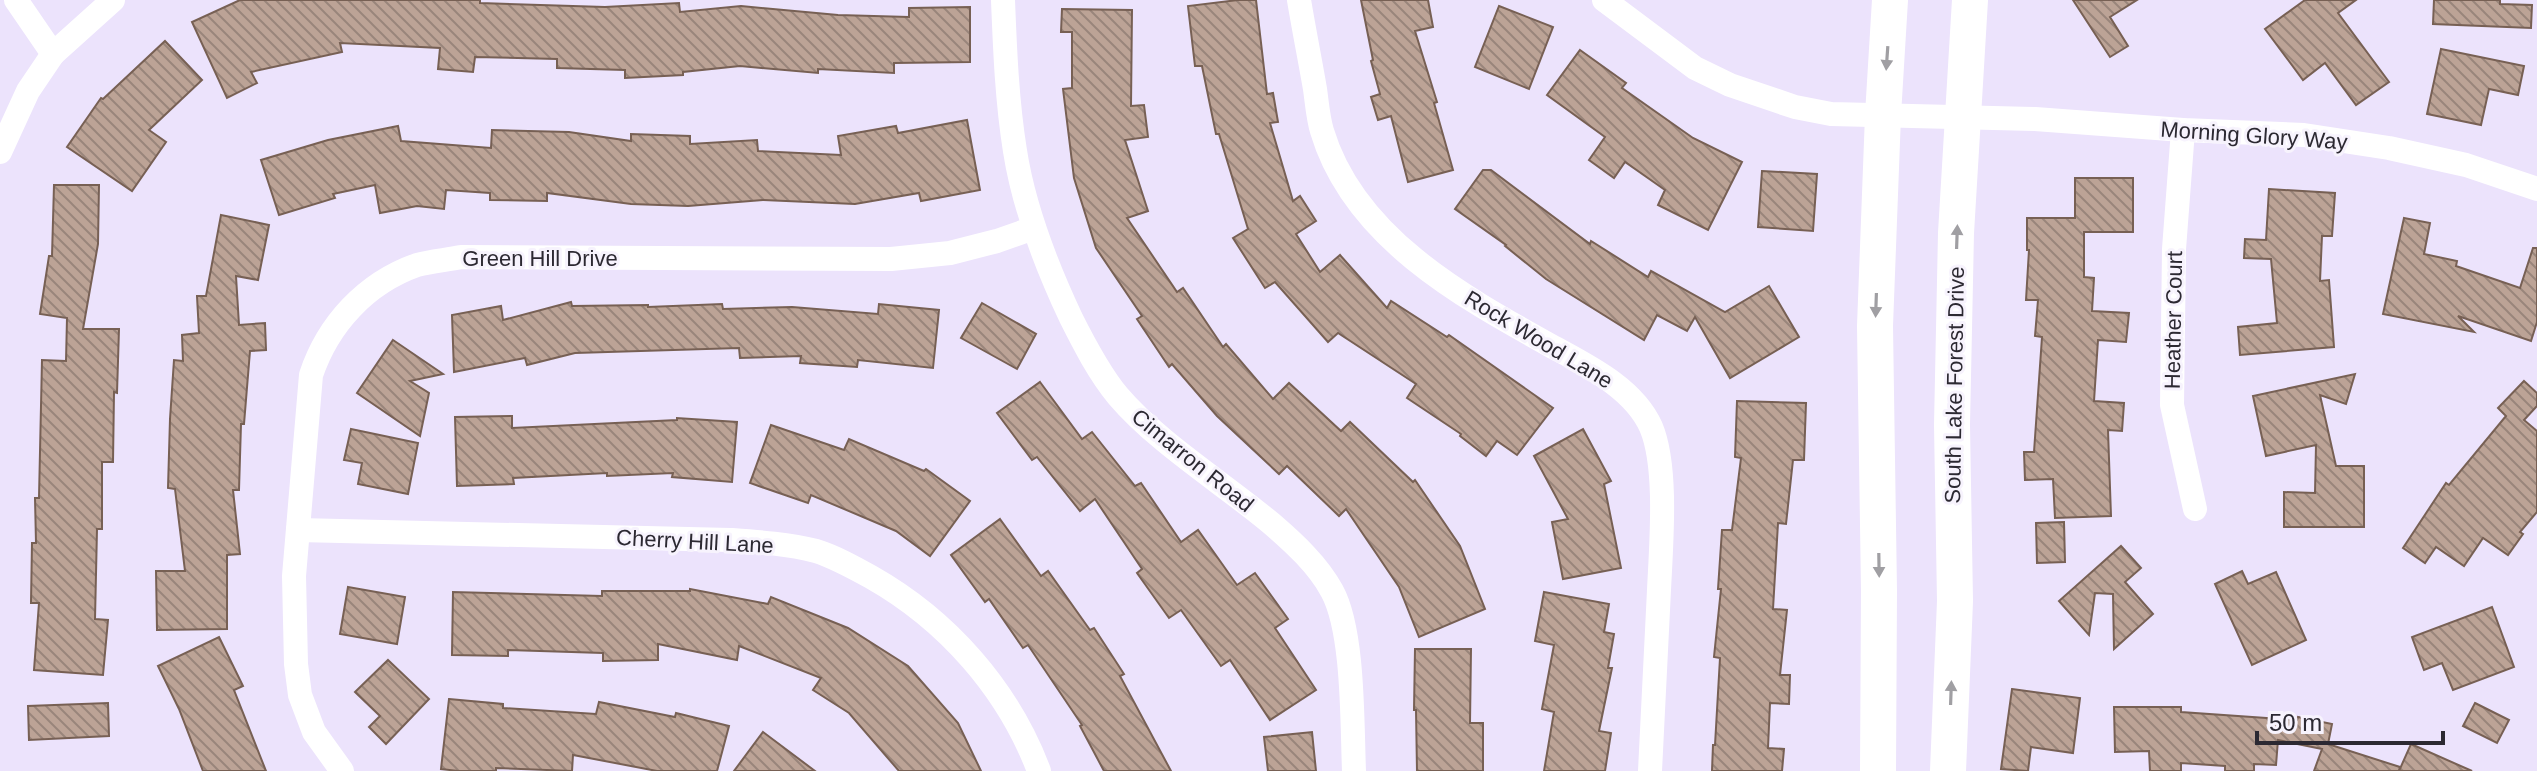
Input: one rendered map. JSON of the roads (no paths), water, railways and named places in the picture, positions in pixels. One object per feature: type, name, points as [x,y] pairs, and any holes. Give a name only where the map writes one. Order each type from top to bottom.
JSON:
[{"type":"main road","points":[[1878,771],[1875,326],[1890,0]]},
{"type":"main road","name":"South Lake Forest Drive","points":[[1948,771],[1955,601],[1952,425],[1956,262],[1970,0]]},
{"type":"street","points":[[16,0],[53,54]]},
{"type":"street","points":[[0,152],[28,91],[53,54],[113,0]]},
{"type":"street","name":"Cimarron Road","points":[[1003,0],[1006,80],[1015,154],[1034,228],[1061,295],[1079,333],[1116,394],[1143,423],[1289,538],[1333,592],[1345,637],[1354,771]]},
{"type":"street","name":"Rock Wood Lane","points":[[1299,0],[1322,129],[1332,158],[1357,203],[1397,246],[1489,312],[1575,359],[1624,391],[1643,411],[1652,430],[1658,452],[1662,519],[1650,771]]},
{"type":"street","name":"Morning Glory Way","points":[[1604,0],[1695,68],[1730,85],[1795,107],[1831,114],[2035,119],[2304,135],[2389,148],[2536,184]]},
{"type":"street","name":"Heather Court","points":[[2183,130],[2174,249],[2172,405],[2195,509]]},
{"type":"street","name":"Green Hill Drive","points":[[342,771],[314,732],[300,695],[295,649],[294,576],[311,375],[319,351],[331,330],[367,293],[418,265],[461,257],[891,259],[950,253],[1034,228]]},
{"type":"street","name":"Cherry Hill Lane","points":[[298,530],[731,540],[772,543],[817,552],[844,562],[895,591],[942,627],[980,667],[997,692],[1014,718],[1039,771]]}]
